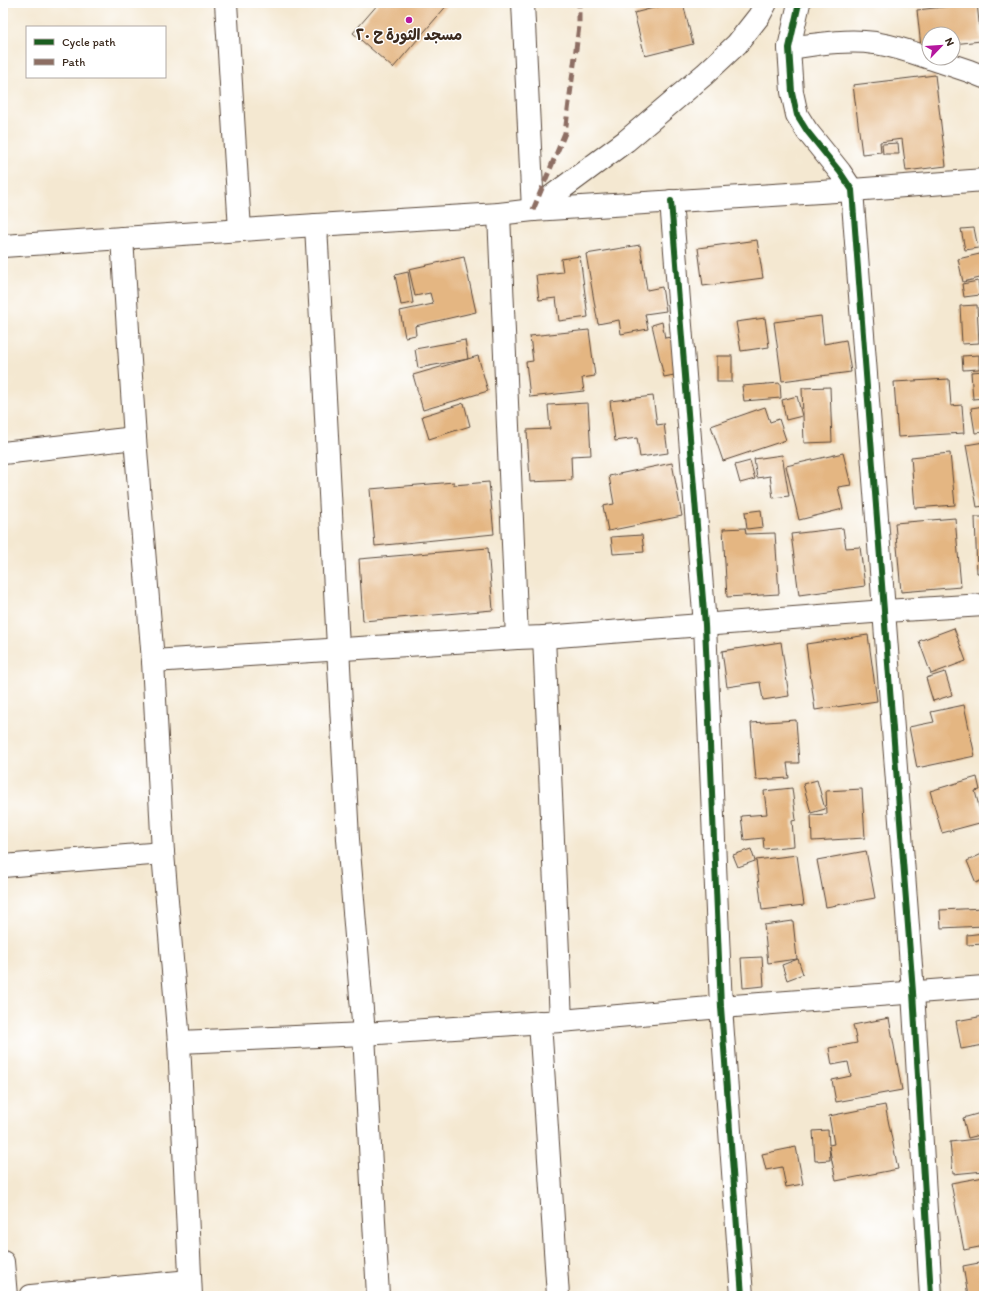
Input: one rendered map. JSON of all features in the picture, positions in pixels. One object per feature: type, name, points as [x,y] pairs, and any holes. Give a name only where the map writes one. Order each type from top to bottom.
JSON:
[{"type":"street","points":[[226,3],[240,230]]},
{"type":"street","points":[[522,3],[532,210]]},
{"type":"street","points":[[532,210],[626,141],[705,74],[736,44],[759,16],[766,3]]},
{"type":"street","points":[[799,3],[789,48],[792,92],[797,115],[807,131],[840,172],[852,190],[913,992],[931,1296]]},
{"type":"street","points":[[789,48],[833,42],[875,43],[921,55]]},
{"type":"street","points":[[955,66],[984,77]]},
{"type":"street","points":[[3,246],[499,214],[532,210],[852,190],[984,180]]},
{"type":"street","points":[[671,201],[705,625],[721,1006],[742,1296]]},
{"type":"street","points":[[499,214],[517,638]]},
{"type":"street","points":[[316,225],[348,839],[364,1034],[378,1296]]},
{"type":"street","points":[[31,1296],[191,1289],[179,1042],[163,853],[153,661],[135,438],[122,238]]},
{"type":"street","points":[[3,453],[135,438]]},
{"type":"street","points":[[153,661],[544,637],[984,605]]},
{"type":"street","points":[[544,637],[558,1296]]},
{"type":"street","points":[[3,866],[163,853]]},
{"type":"street","points":[[179,1042],[364,1034],[984,987]]},
{"type":"street","points":[[3,1262],[6,1296]]},
{"type":"building","points":[[379,3],[449,3],[393,68],[353,33]]},
{"type":"building","points":[[673,3],[683,3],[693,44],[645,56],[634,13]]},
{"type":"building","points":[[977,3],[981,41],[961,43],[961,26],[921,26],[921,47],[917,10]]},
{"type":"building","points":[[935,75],[946,166],[906,171],[902,139],[880,142],[881,152],[862,154],[853,85]]},
{"type":"building","points":[[898,143],[899,154],[883,154],[882,144]]},
{"type":"building","points":[[974,228],[978,248],[965,250],[961,229]]},
{"type":"building","points":[[757,240],[763,278],[703,286],[698,248]]},
{"type":"building","points":[[640,245],[647,290],[662,287],[666,311],[645,314],[648,329],[621,334],[619,320],[598,324],[586,254]]},
{"type":"building","points":[[984,253],[984,277],[963,282],[958,259]]},
{"type":"building","points":[[580,256],[588,317],[559,321],[556,298],[539,300],[536,275],[563,272],[561,259]]},
{"type":"building","points":[[464,257],[476,312],[415,326],[416,335],[405,337],[400,311],[433,304],[430,293],[415,296],[409,269]]},
{"type":"building","points":[[408,272],[413,303],[401,305],[395,275]]},
{"type":"building","points":[[978,281],[980,295],[964,297],[962,284]]},
{"type":"building","points":[[977,305],[979,343],[962,344],[960,306]]},
{"type":"building","points":[[821,316],[824,344],[846,340],[851,372],[782,381],[774,322]]},
{"type":"building","points":[[765,318],[769,347],[741,351],[736,322]]},
{"type":"building","points":[[662,322],[665,338],[671,337],[679,374],[664,377],[652,325]]},
{"type":"building","points":[[589,330],[595,376],[582,378],[584,391],[530,397],[526,362],[533,361],[530,336]]},
{"type":"building","points":[[465,340],[468,359],[418,368],[415,349]]},
{"type":"building","points":[[979,355],[979,369],[963,370],[962,356]]},
{"type":"building","points":[[478,356],[488,391],[423,410],[413,375]]},
{"type":"building","points":[[717,356],[732,356],[732,382],[717,382]]},
{"type":"building","points":[[984,371],[984,398],[973,399],[971,372]]},
{"type":"building","points":[[949,379],[951,406],[962,405],[964,433],[898,437],[894,382]]},
{"type":"building","points":[[780,383],[781,398],[744,401],[742,386]]},
{"type":"building","points":[[830,387],[832,442],[804,443],[802,388]]},
{"type":"building","points":[[653,396],[657,425],[664,424],[668,453],[640,457],[637,438],[615,441],[610,401]]},
{"type":"building","points":[[797,396],[802,416],[786,420],[782,400]]},
{"type":"building","points":[[464,403],[470,426],[429,439],[422,416]]},
{"type":"building","points":[[588,403],[591,455],[571,456],[572,480],[530,482],[527,430],[550,429],[548,405]]},
{"type":"building","points":[[984,406],[984,432],[975,433],[971,408]]},
{"type":"building","points":[[765,407],[770,422],[779,419],[786,440],[723,461],[711,426]]},
{"type":"building","points":[[984,442],[984,506],[977,507],[966,445]]},
{"type":"building","points":[[843,453],[851,485],[838,487],[843,509],[799,520],[786,466]]},
{"type":"building","points":[[950,453],[955,505],[915,508],[911,457]]},
{"type":"building","points":[[782,455],[789,496],[773,498],[770,476],[757,478],[754,459]]},
{"type":"building","points":[[750,461],[755,479],[740,483],[735,465]]},
{"type":"building","points":[[672,463],[682,516],[608,531],[603,506],[614,504],[609,476]]},
{"type":"building","points":[[454,482],[454,485],[489,482],[494,534],[375,546],[370,489]]},
{"type":"building","points":[[761,510],[763,527],[747,529],[745,512]]},
{"type":"building","points":[[975,517],[984,517],[984,573],[977,573]]},
{"type":"building","points":[[955,518],[961,587],[901,592],[895,523]]},
{"type":"building","points":[[745,528],[746,534],[775,533],[779,594],[727,597],[723,529]]},
{"type":"building","points":[[843,528],[846,548],[860,547],[865,586],[799,595],[791,534]]},
{"type":"building","points":[[642,535],[644,552],[613,554],[611,537]]},
{"type":"building","points":[[488,548],[493,610],[363,621],[359,559]]},
{"type":"building","points":[[954,628],[966,661],[931,674],[919,641]]},
{"type":"building","points":[[868,635],[877,701],[815,710],[806,644]]},
{"type":"building","points":[[781,642],[789,696],[763,700],[760,682],[727,687],[722,651]]},
{"type":"building","points":[[945,672],[952,695],[933,701],[926,678]]},
{"type":"building","points":[[964,705],[975,756],[917,768],[909,727],[934,722],[931,712]]},
{"type":"building","points":[[796,720],[799,763],[787,763],[789,778],[756,780],[751,723]]},
{"type":"building","points":[[977,777],[980,790],[975,791],[983,822],[942,833],[930,791]]},
{"type":"building","points":[[817,780],[825,809],[811,813],[803,784]]},
{"type":"building","points":[[792,788],[796,820],[792,821],[794,846],[764,849],[763,838],[744,840],[741,816],[767,814],[764,791]]},
{"type":"building","points":[[862,789],[865,838],[812,841],[811,815],[827,814],[826,791]]},
{"type":"building","points":[[751,849],[755,861],[738,867],[733,855]]},
{"type":"building","points":[[866,851],[875,898],[826,907],[817,860]]},
{"type":"building","points":[[984,853],[984,879],[976,883],[967,861]]},
{"type":"building","points":[[797,855],[804,905],[762,910],[756,860]]},
{"type":"building","points":[[984,908],[984,926],[941,928],[940,910]]},
{"type":"building","points":[[793,921],[797,959],[768,963],[764,925]]},
{"type":"building","points":[[984,933],[984,944],[967,945],[967,935]]},
{"type":"building","points":[[762,957],[764,986],[743,988],[741,958]]},
{"type":"building","points":[[798,959],[803,974],[787,980],[782,965]]},
{"type":"building","points":[[984,1016],[984,1045],[961,1049],[956,1021]]},
{"type":"building","points":[[889,1018],[902,1090],[836,1102],[832,1080],[851,1076],[848,1062],[832,1065],[829,1048],[857,1043],[853,1025]]},
{"type":"building","points":[[885,1105],[898,1169],[836,1181],[829,1146],[830,1160],[815,1161],[813,1131],[828,1130],[829,1145],[834,1144],[829,1116]]},
{"type":"building","points":[[984,1112],[984,1134],[968,1138],[963,1118]]},
{"type":"building","points":[[984,1138],[984,1171],[953,1174],[950,1142]]},
{"type":"building","points":[[796,1147],[803,1184],[786,1187],[782,1167],[766,1170],[762,1154]]},
{"type":"building","points":[[984,1177],[984,1246],[964,1250],[951,1183]]},
{"type":"building","points":[[984,1262],[984,1296],[968,1296],[963,1266]]},
{"type":"marked path","points":[[533,210],[565,133],[579,26],[579,3]]},
{"type":"cycle path","points":[[799,3],[789,48],[792,92],[797,115],[807,131],[840,172],[852,190],[913,992],[931,1296]]},
{"type":"cycle path","points":[[671,201],[705,625],[721,1007],[742,1296]]},
{"type":"place","name":"مسجد الثورة ح ٢٠","points":[[409,20]]}]
